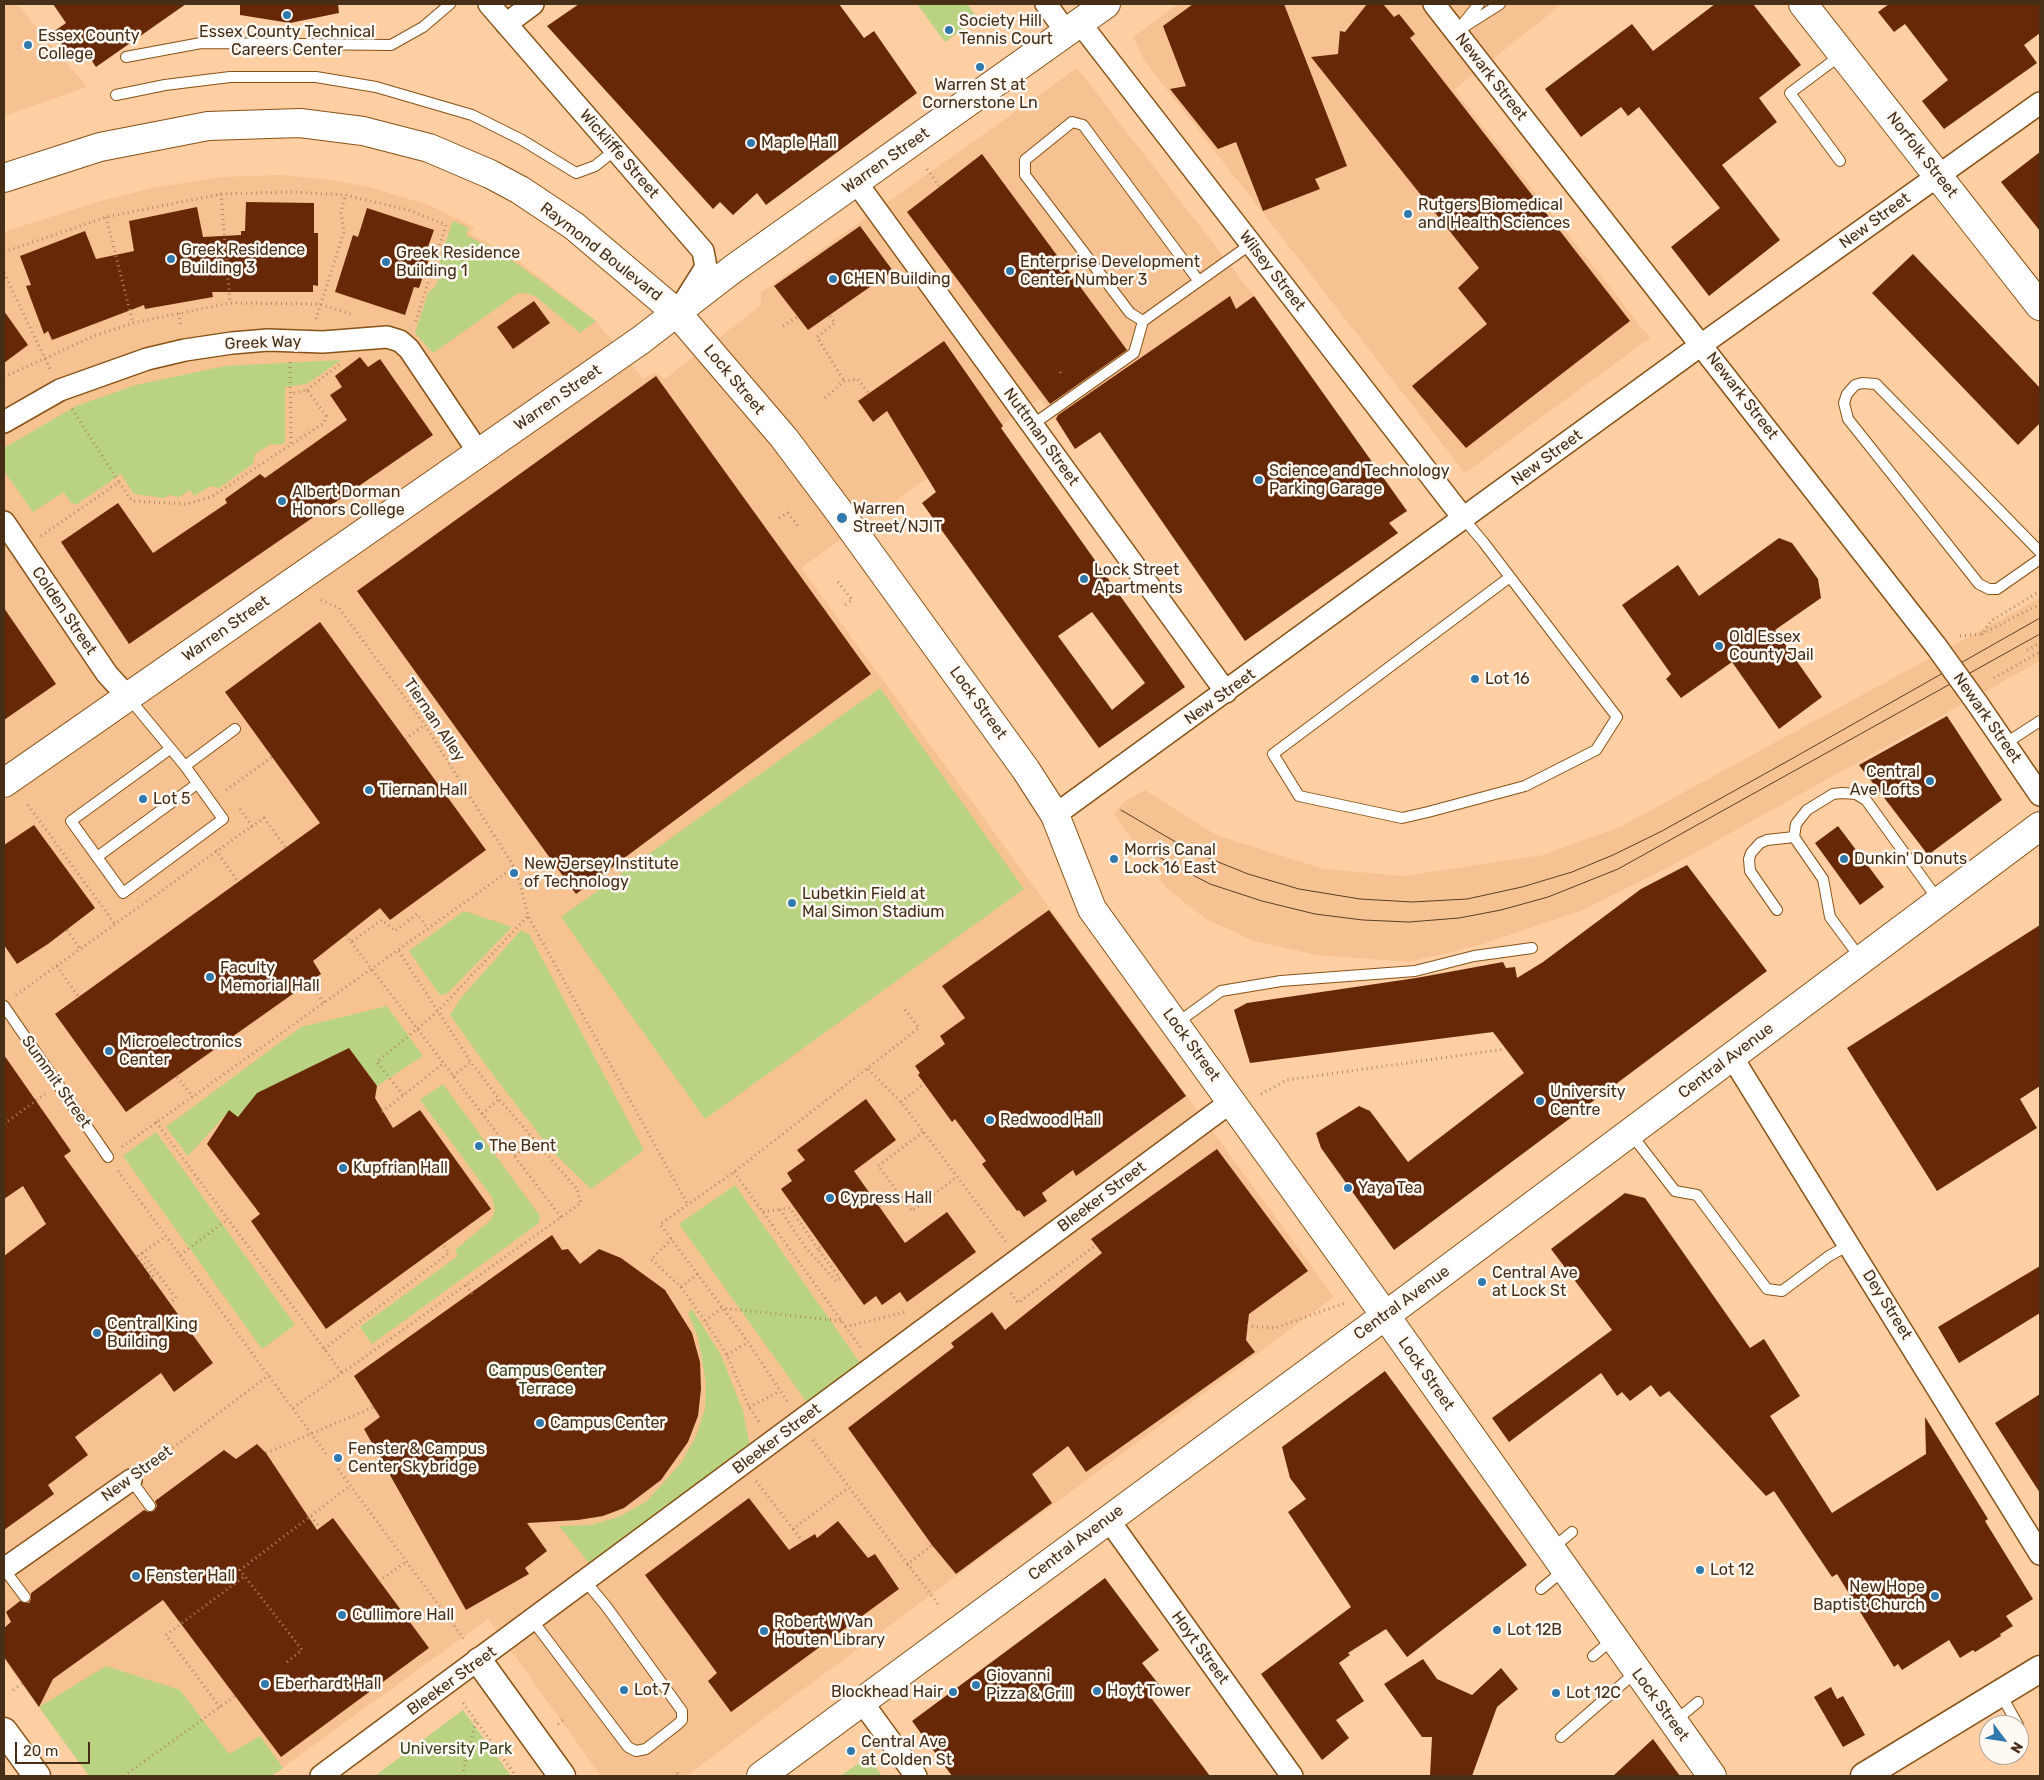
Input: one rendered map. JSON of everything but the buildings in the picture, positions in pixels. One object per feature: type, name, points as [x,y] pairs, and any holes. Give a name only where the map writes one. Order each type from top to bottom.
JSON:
[{"type":"main road","name":"Warren Street","points":[[4,783],[479,453],[677,313],[733,269],[1106,4]]},
{"type":"main road","name":"Norfolk Street","points":[[1802,4],[2040,306]]},
{"type":"main road","name":"Raymond Boulevard","points":[[4,178],[100,146],[208,126],[300,123],[363,131],[429,148],[490,174],[520,190],[574,226],[677,313]]},
{"type":"main road","name":"Lock Street","points":[[677,313],[784,438],[1020,762],[1055,815],[1092,909],[1385,1315],[1557,1560],[1603,1648],[1636,1672],[1712,1776]]},
{"type":"main road","name":"Central Avenue","points":[[761,1776],[1732,1058],[2040,826]]},
{"type":"street","name":"Wickliffe Street","points":[[489,4],[703,251],[706,267],[677,313]]},
{"type":"street","points":[[506,24],[534,4]]},
{"type":"street","name":"Wilsey Street","points":[[1046,4],[1073,28],[1251,244],[1464,519]]},
{"type":"street","name":"Newark Street","points":[[1434,4],[1936,646],[2006,743],[2040,795]]},
{"type":"street","name":"New Street","points":[[1055,815],[1701,345],[2040,102]]},
{"type":"street","name":"Nuttman Street","points":[[856,182],[1226,692]]},
{"type":"street","name":"Greek Way","points":[[4,422],[60,390],[147,359],[185,350],[250,341],[323,342],[387,337],[400,341],[409,349],[479,453]]},
{"type":"street","name":"Colden Street","points":[[4,522],[107,674],[128,697]]},
{"type":"street","name":"Dey Street","points":[[1732,1058],[2040,1554]]},
{"type":"street","name":"Bleeker Street","points":[[321,1776],[586,1582],[1232,1101]]},
{"type":"street","name":"New Street","points":[[4,1569],[131,1480]]},
{"type":"street","name":"Hoyt Street","points":[[1108,1519],[1292,1776]]},
{"type":"street","points":[[479,1661],[562,1776]]},
{"type":"street","points":[[1864,1776],[2040,1668]]},
{"type":"street","points":[[862,1702],[916,1776]]},
{"type":"street","points":[[4,1731],[37,1776]]},
{"type":"lane","points":[[126,58],[201,43],[391,45],[423,27],[450,4]]},
{"type":"lane","points":[[1456,32],[1479,4]]},
{"type":"lane","points":[[1456,32],[1500,4]]},
{"type":"lane","points":[[1840,161],[1790,93],[1842,54]]},
{"type":"lane","points":[[116,96],[165,85],[230,77],[316,77],[376,87],[472,115],[522,140],[576,172],[595,166],[615,150]]},
{"type":"lane","points":[[1143,321],[1130,313],[1025,175],[1025,160],[1072,122],[1083,125],[1198,280]]},
{"type":"lane","points":[[1032,425],[1134,353],[1143,321],[1251,244]]},
{"type":"lane","points":[[2040,552],[1876,384],[1862,383],[1854,385],[1844,402],[1848,419],[1979,584],[1989,589],[1997,589],[2040,559]]},
{"type":"lane","points":[[1464,519],[1510,576],[1617,717],[1596,750],[1525,786],[1402,818],[1299,796],[1273,754],[1510,576]]},
{"type":"lane","points":[[128,697],[185,766],[224,819],[123,893],[71,821],[170,749]]},
{"type":"lane","points":[[2006,743],[2040,721]]},
{"type":"lane","points":[[185,766],[235,729]]},
{"type":"lane","points":[[97,857],[197,784]]},
{"type":"lane","points":[[1862,960],[1830,917],[1823,879],[1794,837],[1796,824],[1807,810],[1833,794],[1856,794],[1875,809],[1940,902]]},
{"type":"lane","points":[[1777,910],[1750,871],[1749,859],[1751,853],[1760,843],[1767,840],[1794,837]]},
{"type":"lane","points":[[1176,1024],[1221,991],[1281,982],[1415,971],[1474,956],[1532,948]]},
{"type":"lane","name":"Summit Street","points":[[8,1002],[58,1085],[108,1157]]},
{"type":"lane","points":[[1630,1132],[1675,1191],[1697,1194],[1767,1289],[1782,1291],[1829,1256],[1849,1245]]},
{"type":"lane","points":[[131,1480],[150,1506]]},
{"type":"lane","points":[[1541,1589],[1572,1532]]},
{"type":"lane","points":[[4,1569],[25,1597]]},
{"type":"lane","points":[[533,1621],[628,1747],[636,1751],[646,1749],[682,1720],[682,1711],[606,1606],[586,1582]]},
{"type":"lane","points":[[1561,1737],[1636,1672]]},
{"type":"lane","points":[[2000,1692],[2013,1715]]},
{"type":"lane","points":[[1673,1723],[1698,1702]]},
{"type":"path","points":[[927,169],[939,186]]},
{"type":"path","points":[[4,252],[106,217],[220,194],[291,192],[345,195],[409,210],[446,225],[412,328]]},
{"type":"path","points":[[220,194],[230,303]]},
{"type":"path","points":[[316,322],[319,304],[344,232],[341,213],[345,195]]},
{"type":"path","points":[[106,217],[133,323]]},
{"type":"path","points":[[4,273],[60,390],[132,501],[187,504],[211,496],[291,447],[324,423],[326,416],[307,390]]},
{"type":"path","points":[[830,316],[835,324],[817,337],[844,381]]},
{"type":"path","points":[[783,326],[797,317]]},
{"type":"path","points":[[290,356],[291,447]]},
{"type":"path","points":[[290,394],[307,390],[346,360]]},
{"type":"path","points":[[826,398],[844,381],[858,379],[869,394]]},
{"type":"path","points":[[22,548],[119,482]]},
{"type":"path","points":[[779,518],[788,513],[800,529]]},
{"type":"path","points":[[838,582],[852,600],[846,604]]},
{"type":"path","points":[[1982,634],[1991,621],[2040,591]]},
{"type":"path","name":"Tiernan Alley","points":[[321,600],[339,608],[425,725],[514,867],[528,916],[688,1205]]},
{"type":"path","points":[[1960,636],[1982,634],[2040,604]]},
{"type":"path","points":[[2027,650],[2040,643]]},
{"type":"path","points":[[1994,678],[2040,652]]},
{"type":"path","points":[[405,739],[425,725]]},
{"type":"path","points":[[201,755],[231,797]]},
{"type":"path","points":[[226,790],[272,757]]},
{"type":"path","points":[[237,804],[252,826]]},
{"type":"path","points":[[28,805],[115,924]]},
{"type":"path","points":[[8,1002],[264,818],[286,848]]},
{"type":"path","points":[[203,834],[238,882]]},
{"type":"path","points":[[327,1455],[108,1157],[514,867]]},
{"type":"path","points":[[351,942],[382,920],[395,931],[417,914],[428,929]]},
{"type":"path","points":[[403,1095],[377,1062],[416,1027],[437,1012],[528,916]]},
{"type":"path","points":[[67,930],[80,949]]},
{"type":"path","points":[[346,935],[561,1217]]},
{"type":"path","points":[[293,1408],[582,1203],[577,1189],[533,1140],[471,1062],[398,950]]},
{"type":"path","points":[[57,966],[78,996]]},
{"type":"path","points":[[309,981],[324,1003]]},
{"type":"path","points":[[660,1224],[734,1172],[919,1028],[903,1007]]},
{"type":"path","points":[[1261,1094],[1287,1080],[1505,1049]]},
{"type":"path","points":[[453,1076],[471,1062]]},
{"type":"path","points":[[382,1112],[444,1063]]},
{"type":"path","points":[[868,1069],[901,1102],[1019,1259]]},
{"type":"path","points":[[177,1077],[193,1097]]},
{"type":"path","points":[[901,1102],[924,1084]]},
{"type":"path","points":[[4,1124],[58,1085]]},
{"type":"path","points":[[482,1114],[499,1099]]},
{"type":"path","points":[[156,1122],[342,1374]]},
{"type":"path","points":[[924,1132],[878,1166],[912,1211],[957,1177]]},
{"type":"path","points":[[515,1156],[533,1140]]},
{"type":"path","points":[[734,1172],[874,1367]]},
{"type":"path","points":[[880,1206],[898,1192]]},
{"type":"path","points":[[763,1212],[780,1209],[790,1208],[820,1247],[840,1278],[836,1281],[805,1247],[780,1209]]},
{"type":"path","points":[[180,1255],[228,1219]]},
{"type":"path","points":[[150,1278],[154,1277],[138,1256],[166,1236]]},
{"type":"path","points":[[672,1239],[651,1259],[680,1287],[705,1321],[727,1355],[749,1407],[773,1442]]},
{"type":"path","points":[[324,1349],[449,1253],[443,1244]]},
{"type":"path","points":[[997,1275],[1018,1303],[1096,1246]]},
{"type":"path","points":[[142,1253],[176,1298],[169,1303]]},
{"type":"path","points":[[680,1287],[698,1274]]},
{"type":"path","points":[[466,1285],[472,1294]]},
{"type":"path","points":[[1247,1326],[1275,1328],[1346,1302]]},
{"type":"path","points":[[705,1321],[722,1308],[841,1321]]},
{"type":"path","points":[[845,1327],[909,1312]]},
{"type":"path","points":[[727,1355],[748,1342]]},
{"type":"path","name":"New Street","points":[[131,1480],[269,1375]]},
{"type":"path","points":[[749,1407],[780,1391]]},
{"type":"path","points":[[266,1453],[311,1432],[374,1407]]},
{"type":"path","points":[[338,1469],[479,1661]]},
{"type":"path","points":[[756,1481],[802,1542]]},
{"type":"path","points":[[287,1662],[302,1650],[240,1570],[350,1486]]},
{"type":"path","points":[[793,1529],[848,1488]]},
{"type":"path","points":[[311,1516],[320,1528]]},
{"type":"path","points":[[907,1565],[932,1546]]},
{"type":"path","points":[[379,1581],[406,1562]]},
{"type":"path","points":[[220,1707],[166,1635],[245,1576]]},
{"type":"path","points":[[13,1690],[22,1683]]},
{"type":"path","points":[[124,1776],[235,1696]]},
{"type":"path","points":[[463,1703],[516,1776]]},
{"type":"path","points":[[558,1724],[564,1719]]},
{"type":"path","points":[[463,1776],[476,1720]]},
{"type":"shaded area","name":"Essex County College","points":[[4,4],[17,4],[87,87],[4,116]]},
{"type":"shaded area","name":"Rutgers Biomedical and Health Sciences","points":[[1178,4],[1562,4],[1454,90],[1650,338],[1465,473],[1144,60],[1133,37]]},
{"type":"shaded area","name":"New Jersey Institute of Technology","points":[[1077,68],[1254,296],[1407,511],[1390,523],[1398,533],[1245,641],[1100,433],[1075,449],[1040,398],[801,568],[1334,1297],[686,1776],[601,1776],[488,1619],[271,1776],[89,1776],[4,1660],[4,232],[97,202],[152,188],[221,177],[280,175],[331,180],[369,187],[429,205],[474,227],[470,234],[509,254],[596,321],[643,379],[655,372],[665,379],[761,305],[761,292]]},
{"type":"shaded area","points":[[2040,598],[2040,661],[1682,860],[1583,910],[1480,945],[1409,962],[1317,955],[1254,941],[1206,919],[1166,888],[1114,814],[1125,801],[1145,790],[1216,835],[1324,869],[1403,876],[1543,855],[1622,826]]},
{"type":"green space","name":"Society Hill Tennis Court","points":[[917,4],[967,4],[978,18],[945,42]]},
{"type":"green space","points":[[453,221],[469,228],[466,235],[509,258],[596,321],[580,333],[535,296],[525,293],[517,294],[433,353],[415,333],[428,293],[435,287],[440,277],[440,258]]},
{"type":"green space","points":[[341,360],[307,384],[285,387],[285,442],[280,445],[271,444],[255,454],[253,464],[219,488],[211,486],[194,496],[190,490],[179,497],[169,495],[164,498],[134,494],[121,474],[77,504],[71,503],[64,492],[33,512],[4,471],[4,448],[76,406],[136,385],[225,366]]},
{"type":"green space","name":"Lubetkin Field at Mal Simon Stadium","points":[[880,688],[1024,889],[705,1119],[561,917]]},
{"type":"green space","points":[[464,911],[512,927],[448,993],[440,995],[409,951]]},
{"type":"green space","points":[[521,930],[529,934],[644,1150],[591,1189],[552,1151],[450,1015],[461,998]]},
{"type":"green space","points":[[387,1006],[423,1056],[377,1086],[349,1049],[238,1117],[229,1111],[188,1156],[166,1127],[301,1027]]},
{"type":"green space","points":[[443,1084],[540,1216],[539,1223],[372,1344],[360,1327],[458,1256],[455,1250],[491,1220],[495,1210],[492,1197],[420,1100]]},
{"type":"green space","points":[[156,1132],[295,1325],[262,1349],[123,1156]]},
{"type":"green space","points":[[735,1185],[861,1364],[808,1404],[679,1224]]},
{"type":"green space","points":[[692,1309],[721,1355],[743,1411],[750,1447],[589,1563],[559,1526],[591,1525],[621,1516],[647,1501],[681,1463],[696,1436],[705,1409],[706,1382],[698,1337],[688,1313]]},
{"type":"green space","points":[[106,1666],[180,1690],[229,1754],[260,1736],[283,1768],[271,1776],[89,1776],[39,1707]]},
{"type":"green space","name":"University Park","points":[[463,1710],[511,1776],[375,1776]]},
{"type":"green space","points":[[868,1757],[882,1776],[840,1776]]},
{"type":"tram line","points":[[1121,810],[1191,851],[1248,874],[1299,889],[1360,899],[1412,902],[1467,899],[1522,887],[1572,872],[1613,855],[1662,831],[2040,618]]},
{"type":"tram line","points":[[1136,845],[1210,884],[1262,901],[1315,914],[1363,920],[1409,922],[1459,918],[1501,910],[1548,897],[1618,869],[2040,634]]},
{"type":"place","name":"Essex County Technical Careers Center","points":[[287,15]]},
{"type":"place","name":"Society Hill Tennis Court","points":[[949,30]]},
{"type":"place","name":"Essex County College","points":[[28,45]]},
{"type":"place","name":"Warren St at Cornerstone Ln","points":[[980,67]]},
{"type":"place","name":"Maple Hall","points":[[751,143]]},
{"type":"place","name":"Rutgers Biomedical and Health Sciences","points":[[1408,214]]},
{"type":"place","name":"Greek Residence Building 3","points":[[171,259]]},
{"type":"place","name":"Greek Residence Building 1","points":[[386,262]]},
{"type":"place","name":"Enterprise Development Center Number 3","points":[[1010,271]]},
{"type":"place","name":"CHEN Building","points":[[833,279]]},
{"type":"place","name":"Science and Technology Parking Garage","points":[[1259,480]]},
{"type":"place","name":"Albert Dorman Honors College","points":[[282,501]]},
{"type":"place","name":"Warren Street/NJIT","points":[[842,518]]},
{"type":"place","name":"Lock Street Apartments","points":[[1084,579]]},
{"type":"place","name":"Old Essex County Jail","points":[[1719,646]]},
{"type":"place","name":"Lot 16","points":[[1475,679]]},
{"type":"place","name":"Central Ave Lofts","points":[[1930,781]]},
{"type":"place","name":"Tiernan Hall","points":[[369,790]]},
{"type":"place","name":"Lot 5","points":[[143,799]]},
{"type":"place","name":"Morris Canal Lock 16 East","points":[[1114,859]]},
{"type":"place","name":"Dunkin' Donuts","points":[[1844,859]]},
{"type":"place","name":"New Jersey Institute of Technology","points":[[514,873]]},
{"type":"place","name":"Lubetkin Field at Mal Simon Stadium","points":[[792,903]]},
{"type":"place","name":"Faculty Memorial Hall","points":[[210,977]]},
{"type":"place","name":"Microelectronics Center","points":[[109,1051]]},
{"type":"place","name":"University Centre","points":[[1540,1101]]},
{"type":"place","name":"Redwood Hall","points":[[990,1120]]},
{"type":"place","name":"The Bent","points":[[479,1146]]},
{"type":"place","name":"Kupfrian Hall","points":[[343,1168]]},
{"type":"place","name":"Yaya Tea","points":[[1348,1188]]},
{"type":"place","name":"Cypress Hall","points":[[830,1198]]},
{"type":"place","name":"Central Ave at Lock St","points":[[1482,1282]]},
{"type":"place","name":"Central King Building","points":[[97,1333]]},
{"type":"place","name":"Campus Center","points":[[540,1423]]},
{"type":"place","name":"Fenster & Campus Center Skybridge","points":[[338,1458]]},
{"type":"place","name":"Lot 12","points":[[1700,1570]]},
{"type":"place","name":"Fenster Hall","points":[[136,1576]]},
{"type":"place","name":"New Hope Baptist Church","points":[[1935,1596]]},
{"type":"place","name":"Cullimore Hall","points":[[342,1615]]},
{"type":"place","name":"Lot 12B","points":[[1497,1630]]},
{"type":"place","name":"Robert W Van Houten Library","points":[[764,1631]]},
{"type":"place","name":"Eberhardt Hall","points":[[265,1684]]},
{"type":"place","name":"Giovanni Pizza & Grill","points":[[976,1685]]},
{"type":"place","name":"Lot 7","points":[[624,1690]]},
{"type":"place","name":"Hoyt Tower","points":[[1097,1691]]},
{"type":"place","name":"Blockhead Hair","points":[[953,1692]]},
{"type":"place","name":"Lot 12C","points":[[1556,1693]]},
{"type":"place","name":"Central Ave at Colden St","points":[[851,1751]]},
{"type":"park label","name":"Campus Center Terrace","points":[[546,1380]]}]
